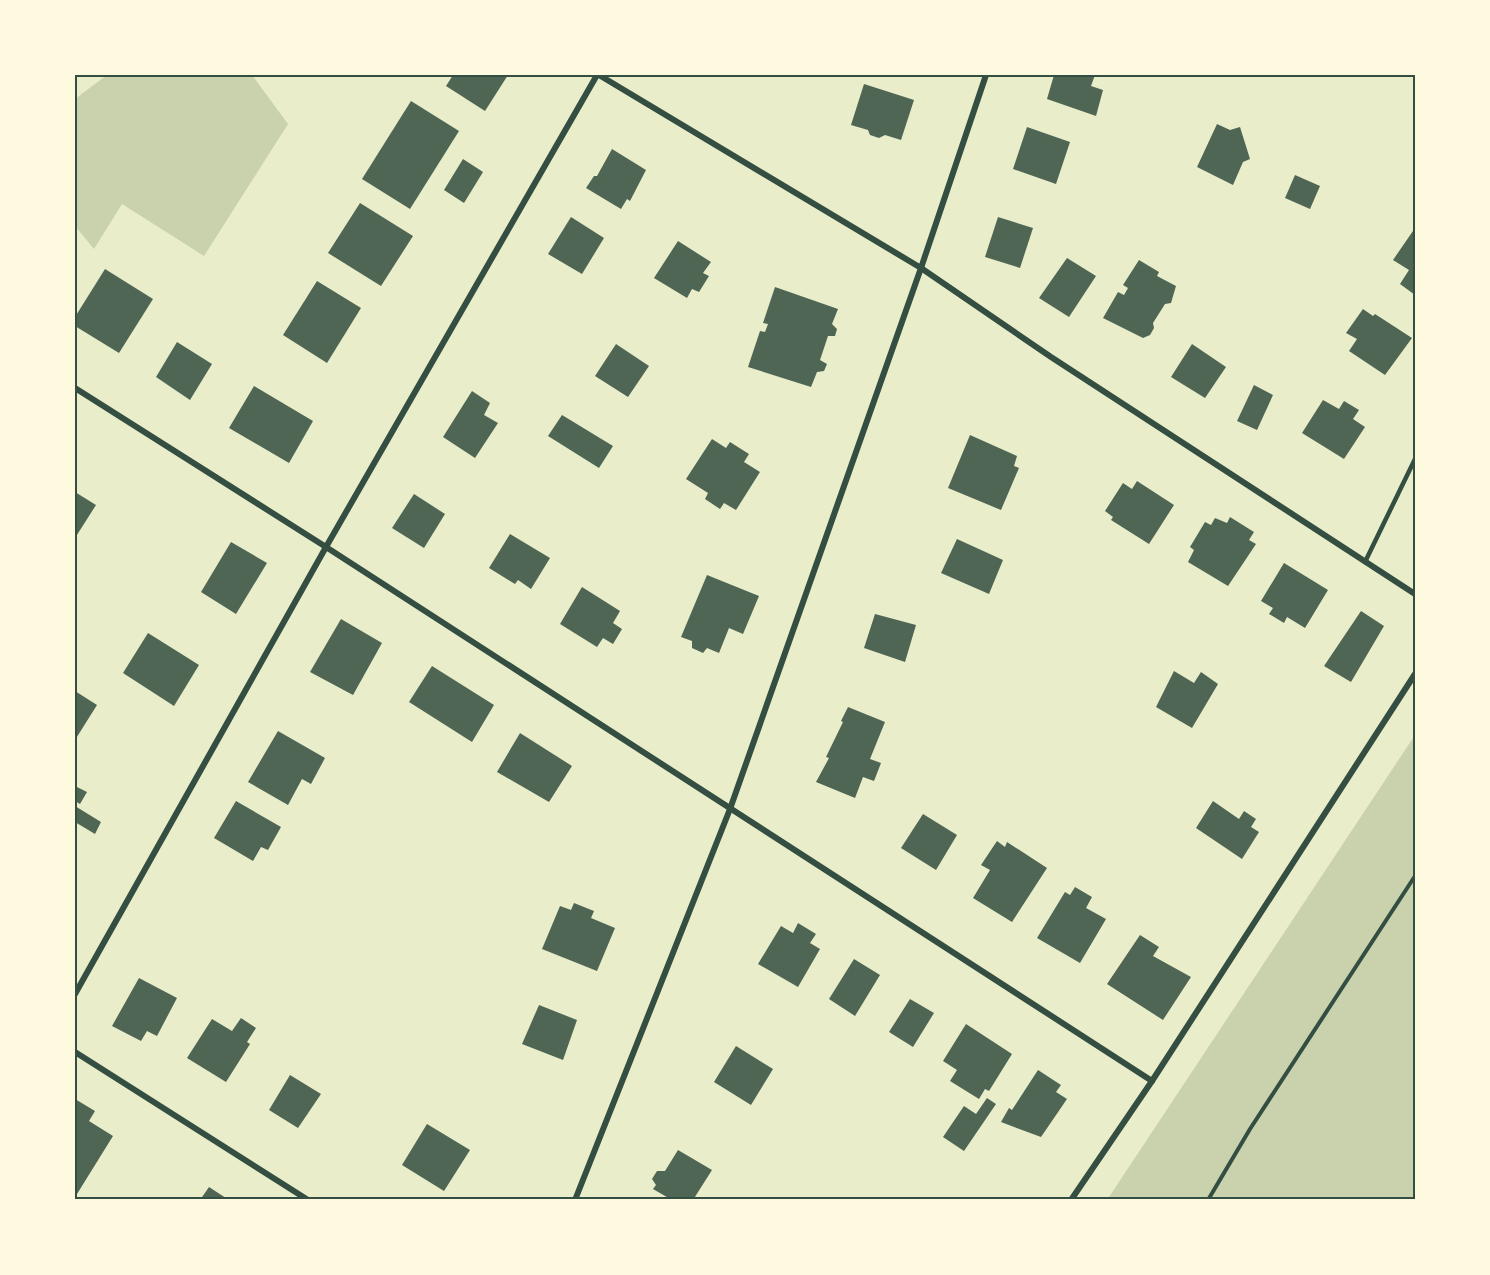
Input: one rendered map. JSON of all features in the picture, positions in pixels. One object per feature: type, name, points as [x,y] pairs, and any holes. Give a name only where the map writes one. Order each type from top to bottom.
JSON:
[{"type":"street","points":[[75,994],[326,547],[598,75],[921,268],[1050,357],[1415,594]]},
{"type":"street","points":[[575,1200],[730,809],[921,268],[986,75]]},
{"type":"street","points":[[75,388],[326,547],[1152,1081]]},
{"type":"street","points":[[1071,1200],[1152,1081],[1415,674]]},
{"type":"street","points":[[75,1053],[308,1200]]},
{"type":"lane","points":[[1365,562],[1415,459]]},
{"type":"path","points":[[1209,1200],[1250,1129],[1415,876]]},
{"type":"green space","points":[[107,75],[252,75],[288,124],[204,256],[122,204],[94,249],[75,226],[75,99]]},
{"type":"green space","points":[[1415,735],[1415,1200],[1107,1200]]},
{"type":"building","points":[[453,75],[508,75],[485,111],[446,86]]},
{"type":"building","points":[[1054,75],[1095,75],[1091,86],[1103,90],[1096,116],[1047,99]]},
{"type":"building","points":[[864,84],[914,100],[901,140],[885,135],[879,138],[870,135],[868,130],[851,125]]},
{"type":"building","points":[[411,101],[459,131],[410,209],[362,179]]},
{"type":"building","points":[[1217,124],[1230,130],[1240,127],[1250,159],[1243,162],[1233,185],[1197,167]]},
{"type":"building","points":[[1027,127],[1070,142],[1056,184],[1013,169]]},
{"type":"building","points":[[612,149],[646,170],[630,201],[627,199],[621,209],[586,188],[594,176],[597,176]]},
{"type":"building","points":[[463,159],[483,172],[464,203],[444,190]]},
{"type":"building","points":[[1295,175],[1320,186],[1310,209],[1285,198]]},
{"type":"building","points":[[360,203],[413,236],[381,286],[328,253]]},
{"type":"building","points":[[571,217],[604,238],[582,274],[548,254]]},
{"type":"building","points":[[998,217],[1033,228],[1020,268],[985,257]]},
{"type":"building","points":[[1415,228],[1415,295],[1400,284],[1409,270],[1393,260]]},
{"type":"building","points":[[678,241],[711,262],[703,273],[709,276],[699,292],[692,289],[687,298],[654,278]]},
{"type":"building","points":[[1067,258],[1096,276],[1069,317],[1039,298]]},
{"type":"building","points":[[1139,260],[1159,272],[1157,276],[1176,286],[1171,303],[1165,304],[1153,323],[1154,328],[1150,335],[1143,338],[1103,318],[1118,292],[1124,295],[1128,288],[1123,285]]},
{"type":"building","points":[[105,269],[153,299],[119,353],[75,326],[75,317]]},
{"type":"building","points":[[317,281],[361,308],[327,363],[283,335]]},
{"type":"building","points":[[775,287],[838,309],[832,324],[837,329],[835,336],[828,336],[820,360],[827,364],[824,371],[817,372],[811,387],[748,367],[760,331],[765,332],[768,324],[763,323]]},
{"type":"building","points":[[1363,309],[1373,316],[1375,314],[1412,338],[1385,375],[1349,351],[1357,339],[1346,333]]},
{"type":"building","points":[[177,342],[212,364],[190,400],[156,377]]},
{"type":"building","points":[[616,344],[649,366],[628,397],[595,376]]},
{"type":"building","points":[[1192,344],[1226,367],[1205,398],[1171,377]]},
{"type":"building","points":[[1254,385],[1273,395],[1257,430],[1237,421]]},
{"type":"building","points":[[254,386],[313,421],[289,463],[229,428]]},
{"type":"building","points":[[472,391],[490,403],[484,415],[498,423],[475,458],[443,437]]},
{"type":"building","points":[[1323,400],[1339,409],[1344,401],[1359,410],[1353,419],[1365,427],[1344,459],[1302,433]]},
{"type":"building","points":[[562,415],[613,446],[599,468],[548,436]]},
{"type":"building","points":[[970,435],[1017,456],[1014,466],[1019,468],[1001,510],[948,488]]},
{"type":"building","points":[[712,439],[726,448],[730,442],[749,454],[744,462],[760,472],[736,510],[724,503],[720,509],[705,499],[708,493],[686,479]]},
{"type":"building","points":[[1137,481],[1174,505],[1149,544],[1111,520],[1113,517],[1105,511],[1123,483],[1132,489]]},
{"type":"building","points":[[75,492],[96,505],[75,538]]},
{"type":"building","points":[[414,494],[445,514],[424,548],[392,528]]},
{"type":"building","points":[[1230,517],[1254,532],[1249,540],[1256,544],[1228,586],[1188,562],[1194,550],[1190,547],[1205,522],[1211,525],[1215,518],[1227,523]]},
{"type":"building","points":[[510,534],[550,558],[531,589],[518,580],[515,584],[489,568]]},
{"type":"building","points":[[957,539],[1003,560],[989,594],[941,573]]},
{"type":"building","points":[[231,542],[267,563],[236,614],[201,592]]},
{"type":"building","points":[[1284,563],[1328,590],[1305,628],[1287,617],[1284,623],[1269,614],[1273,608],[1261,601]]},
{"type":"building","points":[[707,575],[759,596],[743,634],[729,628],[719,653],[707,648],[703,653],[692,648],[692,641],[681,637]]},
{"type":"building","points":[[582,587],[620,611],[613,623],[622,629],[613,644],[603,638],[597,647],[560,624]]},
{"type":"building","points":[[1361,611],[1384,626],[1351,682],[1324,666]]},
{"type":"building","points":[[875,614],[916,625],[905,662],[864,648]]},
{"type":"building","points":[[341,619],[382,643],[353,695],[310,672]]},
{"type":"building","points":[[148,633],[199,665],[174,706],[123,673]]},
{"type":"building","points":[[432,666],[494,705],[472,742],[409,702]]},
{"type":"building","points":[[1174,671],[1194,683],[1201,672],[1218,684],[1192,728],[1156,707]]},
{"type":"building","points":[[75,691],[97,705],[75,740]]},
{"type":"building","points":[[848,707],[885,722],[870,759],[881,763],[874,781],[863,777],[855,798],[816,782],[829,758],[826,757]]},
{"type":"building","points":[[278,731],[325,758],[311,784],[302,779],[288,805],[248,782]]},
{"type":"building","points":[[520,733],[572,766],[549,802],[497,772]]},
{"type":"building","points":[[75,786],[87,792],[80,804],[75,801]]},
{"type":"building","points":[[236,801],[281,827],[268,850],[261,847],[253,861],[214,838]]},
{"type":"building","points":[[1213,801],[1239,819],[1244,811],[1256,819],[1251,827],[1259,832],[1242,859],[1196,828]]},
{"type":"building","points":[[75,806],[101,822],[95,834],[75,822]]},
{"type":"building","points":[[923,814],[957,835],[936,870],[901,848]]},
{"type":"building","points":[[997,841],[1005,847],[1007,842],[1047,868],[1012,922],[973,898],[990,870],[981,865]]},
{"type":"building","points":[[1075,887],[1092,897],[1086,908],[1106,919],[1080,963],[1037,938],[1065,892],[1070,895]]},
{"type":"building","points":[[574,903],[594,911],[591,918],[615,928],[597,971],[542,949],[560,906],[571,910]]},
{"type":"building","points":[[798,923],[816,934],[810,943],[820,949],[798,987],[758,964],[781,926],[793,933]]},
{"type":"building","points":[[1140,935],[1159,947],[1153,956],[1191,977],[1163,1020],[1107,984]]},
{"type":"building","points":[[854,959],[880,975],[855,1016],[829,999]]},
{"type":"building","points":[[139,978],[177,998],[157,1036],[147,1031],[141,1041],[112,1026]]},
{"type":"building","points":[[910,999],[934,1013],[913,1047],[889,1032]]},
{"type":"building","points":[[539,1005],[577,1020],[563,1060],[522,1044]]},
{"type":"building","points":[[241,1018],[256,1028],[247,1042],[250,1044],[226,1082],[187,1058],[212,1019],[232,1031]]},
{"type":"building","points":[[966,1024],[1012,1054],[989,1091],[985,1089],[979,1099],[950,1081],[957,1070],[943,1061]]},
{"type":"building","points":[[736,1046],[773,1069],[751,1105],[714,1082]]},
{"type":"building","points":[[1038,1070],[1061,1085],[1056,1092],[1067,1099],[1041,1137],[1001,1122],[1009,1108],[1012,1110]]},
{"type":"building","points":[[290,1075],[321,1094],[298,1128],[269,1110]]},
{"type":"building","points":[[987,1098],[996,1104],[964,1151],[943,1137],[964,1106],[976,1114]]},
{"type":"building","points":[[75,1099],[95,1111],[89,1121],[113,1136],[77,1194]]},
{"type":"building","points":[[427,1124],[470,1150],[444,1191],[402,1165]]},
{"type":"building","points":[[678,1150],[712,1170],[693,1200],[672,1200],[653,1189],[656,1185],[652,1179],[657,1171],[665,1171]]},
{"type":"building","points":[[209,1187],[229,1200],[200,1200]]}]
